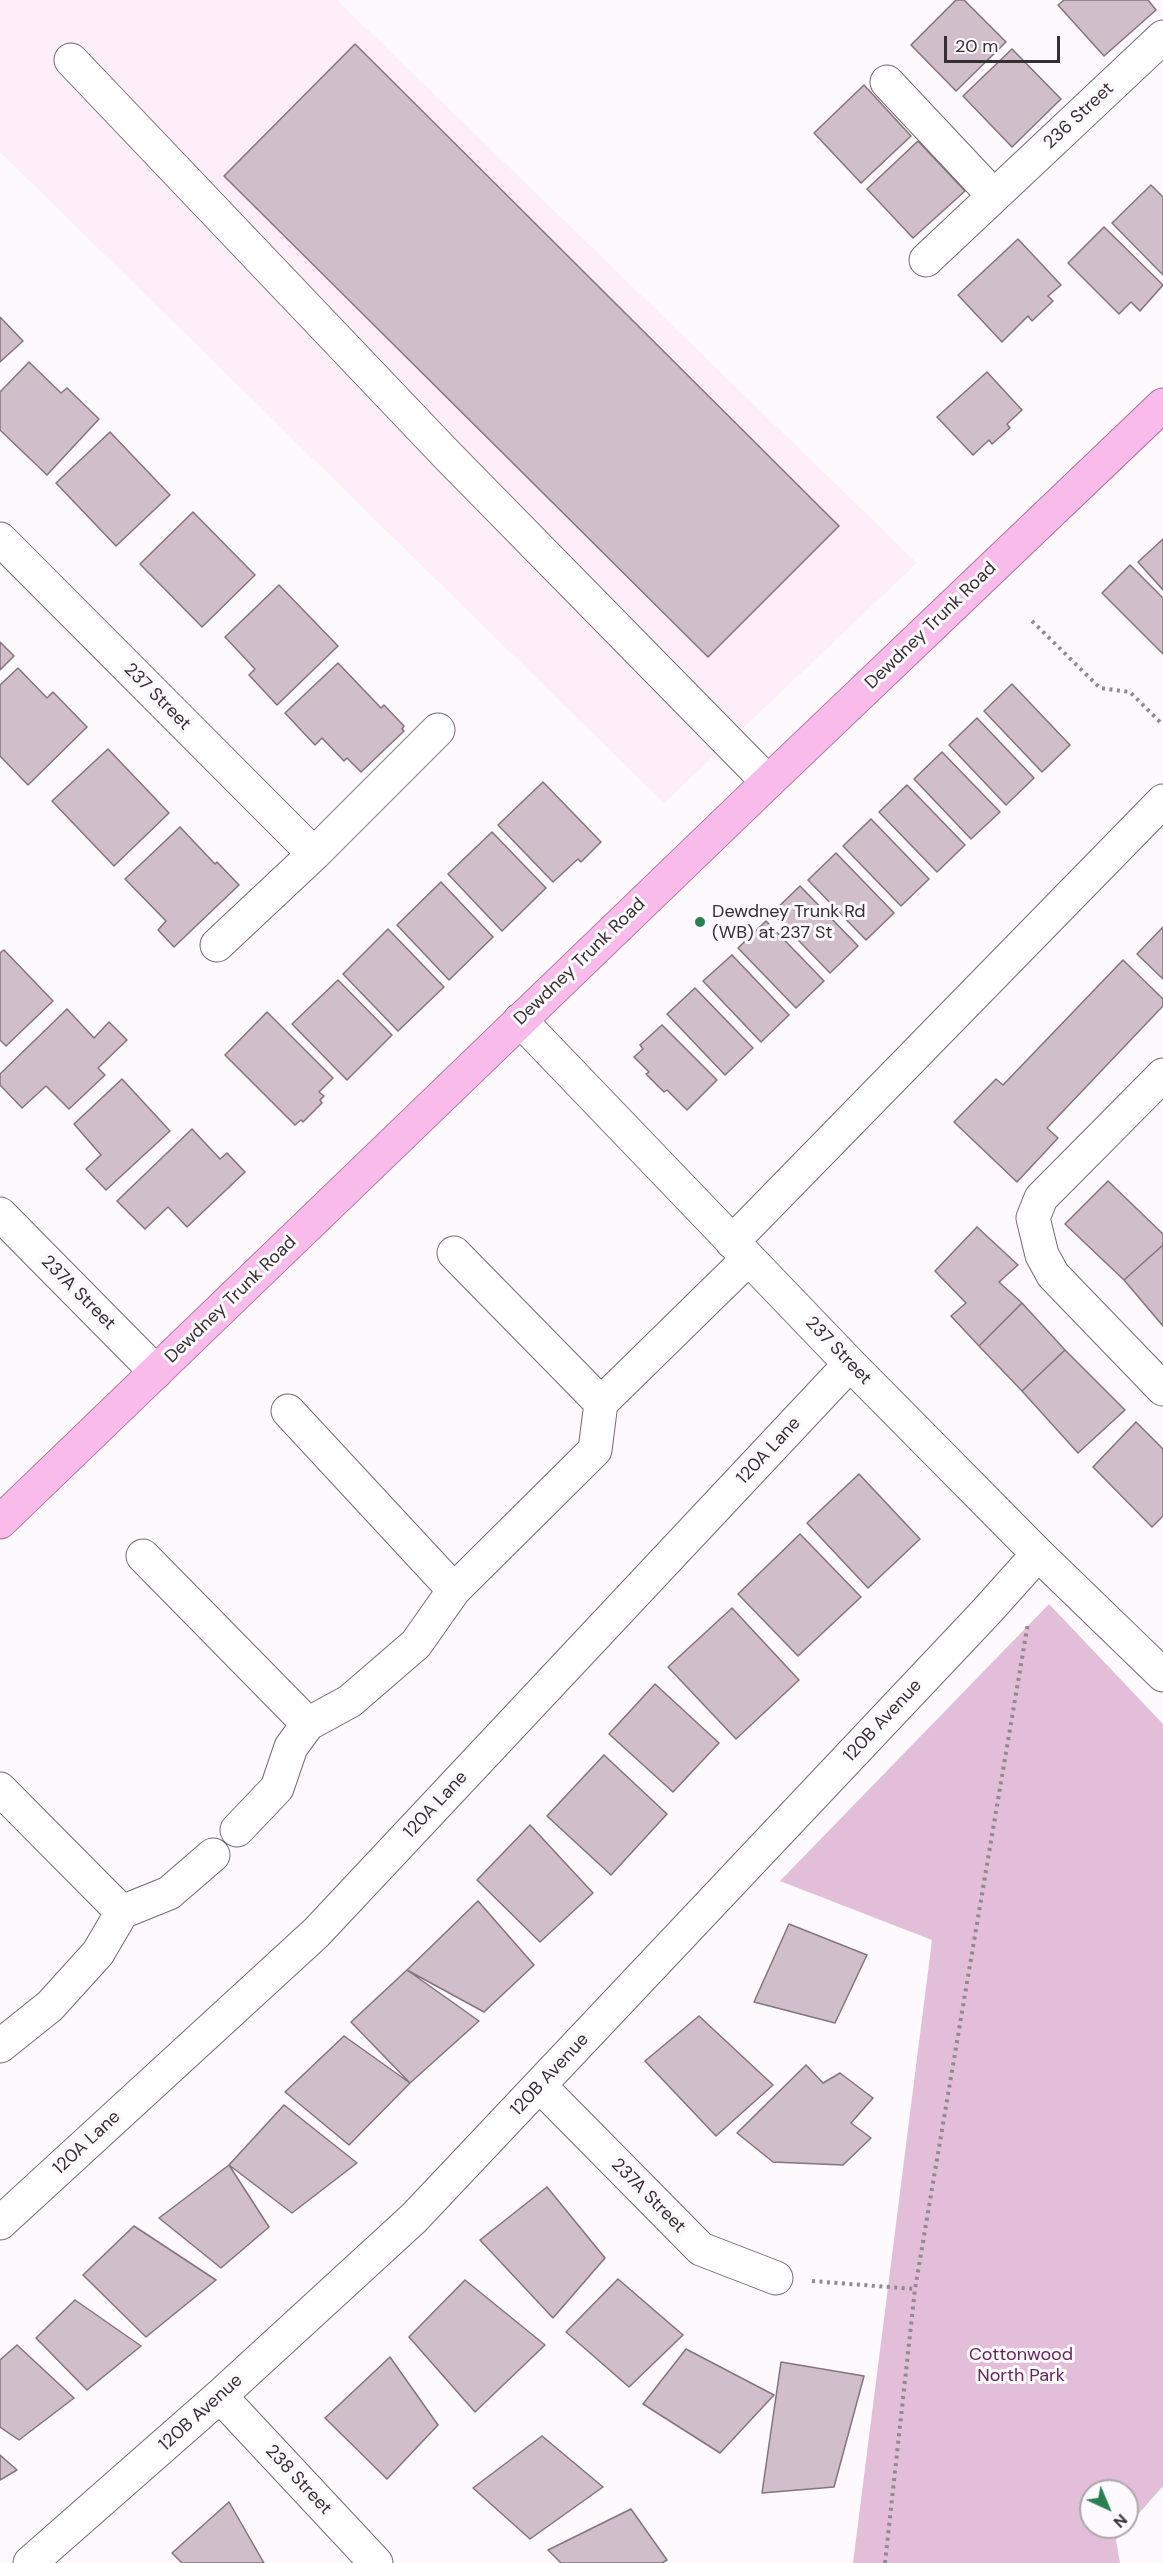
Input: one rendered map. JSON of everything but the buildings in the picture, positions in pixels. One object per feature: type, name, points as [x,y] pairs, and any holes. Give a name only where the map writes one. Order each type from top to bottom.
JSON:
[{"type":"main road","name":"Dewdney Trunk Road","points":[[0,1522],[520,1020],[1163,405]]},
{"type":"street","name":"236 Street","points":[[926,260],[1163,37]]},
{"type":"street","points":[[71,60],[447,455],[768,782]]},
{"type":"street","points":[[887,82],[994,196]]},
{"type":"street","name":"237 Street","points":[[0,539],[314,854]]},
{"type":"street","points":[[217,945],[314,854],[438,730]]},
{"type":"street","points":[[237,1830],[277,1788],[291,1747],[308,1724],[350,1701],[416,1644],[454,1590],[595,1450],[601,1403],[740,1251],[1163,801]]},
{"type":"street","name":"237 Street","points":[[520,1020],[850,1364],[1038,1554],[1163,1675]]},
{"type":"street","points":[[1163,1075],[1041,1198],[1033,1218],[1042,1255],[1053,1275],[1163,1389]]},
{"type":"street","name":"237A Street","points":[[0,1214],[156,1372]]},
{"type":"street","points":[[454,1253],[601,1403]]},
{"type":"street","name":"120A Lane","points":[[0,2223],[316,1933],[850,1364]]},
{"type":"street","points":[[288,1411],[454,1590]]},
{"type":"street","name":"120B Avenue","points":[[30,2563],[220,2396],[414,2218],[987,1611],[1038,1554]]},
{"type":"street","points":[[143,1556],[308,1724]]},
{"type":"street","points":[[0,1790],[122,1912]]},
{"type":"street","points":[[0,2046],[58,1997],[98,1953],[122,1912],[169,1893],[213,1855]]},
{"type":"street","name":"237A Street","points":[[540,2086],[701,2249],[776,2278]]},
{"type":"street","name":"238 Street","points":[[220,2396],[376,2563]]},
{"type":"path","points":[[1032,621],[1100,688],[1130,692],[1163,725]]},
{"type":"path","points":[[885,2563],[915,2289],[1029,1616]]},
{"type":"path","points":[[776,2278],[915,2289]]},
{"type":"shaded area","points":[[0,0],[337,0],[917,563],[664,803],[0,152]]},
{"type":"green space","name":"Cottonwood North Park","points":[[1049,1604],[1163,1724],[1163,2486],[1139,2514],[1139,2479],[1079,2479],[1079,2539],[1117,2539],[1120,2563],[853,2563],[932,1940],[780,1881]]},
{"type":"place","name":"Dewdney Trunk Rd (WB) at 237 St","points":[[700,922]]}]
